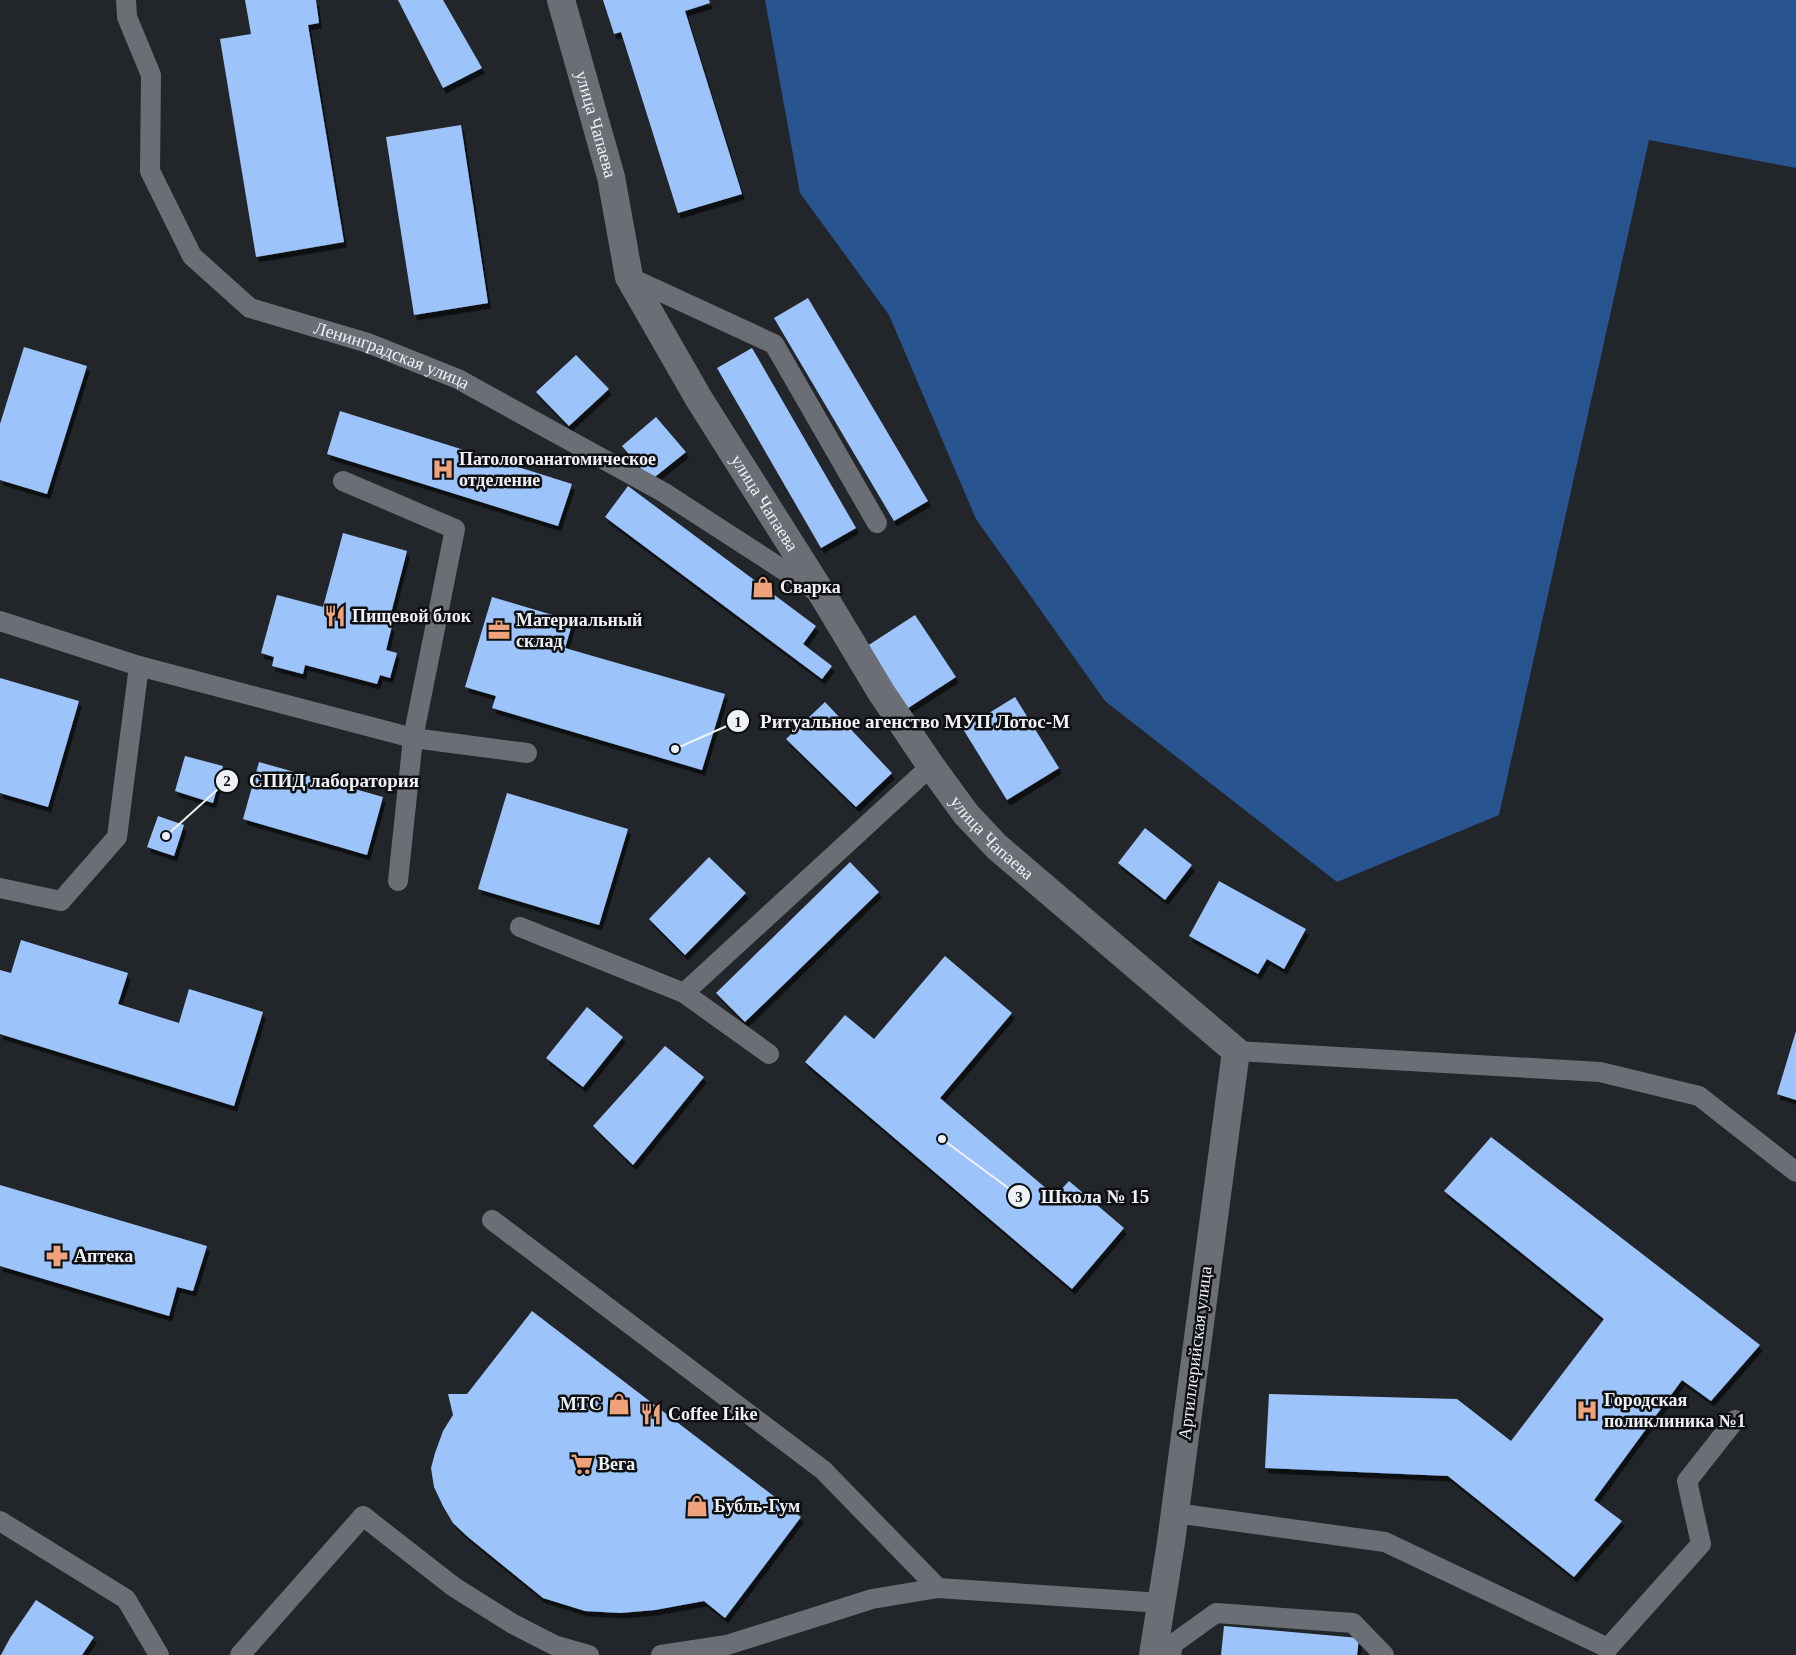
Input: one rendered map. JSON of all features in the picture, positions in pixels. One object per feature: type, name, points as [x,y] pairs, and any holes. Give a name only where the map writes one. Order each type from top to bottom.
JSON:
[{"type":"street","name":"улица Чапаева","points":[[561,0],[611,176],[629,277],[699,400],[824,597],[881,692],[966,814],[997,847],[1236,1051]]},
{"type":"street","name":"Артиллерийская улица","points":[[1153,1655],[1175,1513],[1236,1051]]},
{"type":"lane","name":"Ленинградская улица","points":[[126,0],[127,17],[151,75],[150,171],[192,256],[250,308],[368,343],[458,379],[662,492],[824,597]]},
{"type":"lane","points":[[629,277],[774,344],[876,523]]},
{"type":"lane","points":[[343,481],[455,529],[413,738],[398,881]]},
{"type":"lane","points":[[0,621],[139,666],[413,738],[527,753]]},
{"type":"lane","points":[[0,888],[62,901],[117,837],[139,666]]},
{"type":"lane","points":[[684,993],[931,766]]},
{"type":"lane","points":[[520,927],[684,993],[768,1054]]},
{"type":"lane","points":[[1236,1051],[1600,1072],[1699,1096],[1796,1172]]},
{"type":"lane","points":[[492,1220],[823,1470],[938,1588]]},
{"type":"lane","points":[[1175,1513],[1385,1542],[1608,1648],[1701,1544],[1687,1482],[1735,1420]]},
{"type":"lane","points":[[240,1655],[363,1516],[454,1587],[504,1618],[554,1645],[589,1655]]},
{"type":"lane","points":[[0,1521],[126,1599],[159,1655]]},
{"type":"lane","points":[[661,1655],[727,1645],[872,1599],[938,1588],[1162,1603]]},
{"type":"lane","points":[[1171,1655],[1173,1644],[1216,1613],[1354,1623],[1384,1655]]},
{"type":"shaded area","points":[[765,0],[1796,0],[1796,168],[1649,140],[1499,815],[1337,882],[1105,701],[976,519],[889,315],[800,193]]},
{"type":"building","points":[[245,0],[316,0],[319,23],[308,25],[344,242],[256,257],[220,39],[251,34]]},
{"type":"building","points":[[398,0],[443,0],[482,68],[443,88]]},
{"type":"building","points":[[603,0],[709,0],[710,3],[685,11],[742,194],[678,213],[621,32],[614,34]]},
{"type":"building","points":[[461,125],[488,303],[414,315],[386,137]]},
{"type":"building","points":[[808,298],[928,501],[894,521],[774,318]]},
{"type":"building","points":[[24,347],[87,366],[47,494],[0,480],[0,424]]},
{"type":"building","points":[[752,348],[856,528],[821,548],[717,368]]},
{"type":"building","points":[[576,355],[609,389],[569,426],[536,392]]},
{"type":"building","points":[[340,411],[572,484],[558,526],[327,454]]},
{"type":"building","points":[[656,417],[686,452],[651,480],[622,446]]},
{"type":"building","points":[[628,486],[816,626],[803,644],[832,666],[822,679],[605,517]]},
{"type":"building","points":[[343,533],[407,551],[388,625],[392,626],[386,650],[397,653],[390,678],[380,675],[377,684],[305,665],[303,674],[272,666],[274,657],[261,653],[277,595],[323,607]]},
{"type":"building","points":[[492,597],[573,621],[565,648],[725,694],[702,770],[492,708],[496,696],[465,687]]},
{"type":"building","points":[[915,615],[956,677],[902,712],[861,650]]},
{"type":"building","points":[[0,678],[79,701],[48,807],[0,793]]},
{"type":"building","points":[[1015,697],[1059,768],[1007,800],[963,729]]},
{"type":"building","points":[[825,702],[892,773],[856,807],[786,739]]},
{"type":"building","points":[[185,756],[223,766],[213,803],[175,791]]},
{"type":"building","points":[[259,762],[383,797],[367,855],[243,819]]},
{"type":"building","points":[[507,793],[628,829],[599,925],[478,889]]},
{"type":"building","points":[[158,816],[184,825],[174,856],[147,847]]},
{"type":"building","points":[[1145,828],[1192,865],[1165,900],[1118,863]]},
{"type":"building","points":[[709,857],[746,893],[685,955],[649,919]]},
{"type":"building","points":[[850,862],[879,892],[745,1022],[716,993]]},
{"type":"building","points":[[1219,881],[1306,929],[1284,969],[1267,959],[1258,974],[1189,936]]},
{"type":"building","points":[[21,940],[128,973],[118,1004],[179,1023],[189,989],[263,1012],[234,1106],[0,1034],[0,970],[11,973]]},
{"type":"building","points":[[945,956],[1012,1013],[940,1098],[1055,1196],[1069,1181],[1124,1228],[1072,1289],[805,1062],[845,1015],[874,1039]]},
{"type":"building","points":[[587,1007],[623,1037],[583,1087],[546,1058]]},
{"type":"building","points":[[1796,1031],[1796,1100],[1777,1094]]},
{"type":"building","points":[[665,1046],[704,1077],[633,1165],[593,1126]]},
{"type":"building","points":[[1491,1137],[1760,1345],[1711,1401],[1682,1380],[1594,1500],[1622,1521],[1574,1577],[1448,1476],[1265,1468],[1269,1394],[1457,1399],[1511,1441],[1604,1319],[1444,1191]]},
{"type":"building","points":[[0,1185],[207,1246],[193,1291],[177,1287],[169,1316],[0,1266]]},
{"type":"building","name":"Вега","points":[[532,1311],[801,1517],[725,1618],[704,1601],[655,1610],[620,1613],[585,1611],[543,1598],[453,1523],[434,1487],[431,1468],[443,1431],[453,1415],[448,1394],[467,1394]]},
{"type":"building","points":[[36,1600],[94,1637],[82,1655],[1,1655],[10,1638]]},
{"type":"building","points":[[1224,1626],[1359,1638],[1357,1655],[1221,1655]]},
{"type":"place","name":"Патологоанатомическое отделение","points":[[443,469]]},
{"type":"place","name":"Сварка","points":[[763,587]]},
{"type":"place","name":"Пищевой блок","points":[[335,616]]},
{"type":"place","name":"Материальный склад","points":[[499,630]]},
{"type":"place","name":"Ритуальное агенство МУП Лотос-М","points":[[675,749]]},
{"type":"place","name":"СПИД лаборатория","points":[[166,836]]},
{"type":"place","name":"Школа № 15","points":[[942,1139]]},
{"type":"place","name":"Аптека","points":[[57,1256]]},
{"type":"place","name":"МТС","points":[[619,1404]]},
{"type":"place","name":"Городская поликлиника №1","points":[[1587,1410]]},
{"type":"place","name":"Coffee Like","points":[[651,1414]]},
{"type":"place","name":"Вега","points":[[582,1464]]},
{"type":"place","name":"Бубль-Гум","points":[[697,1506]]}]
